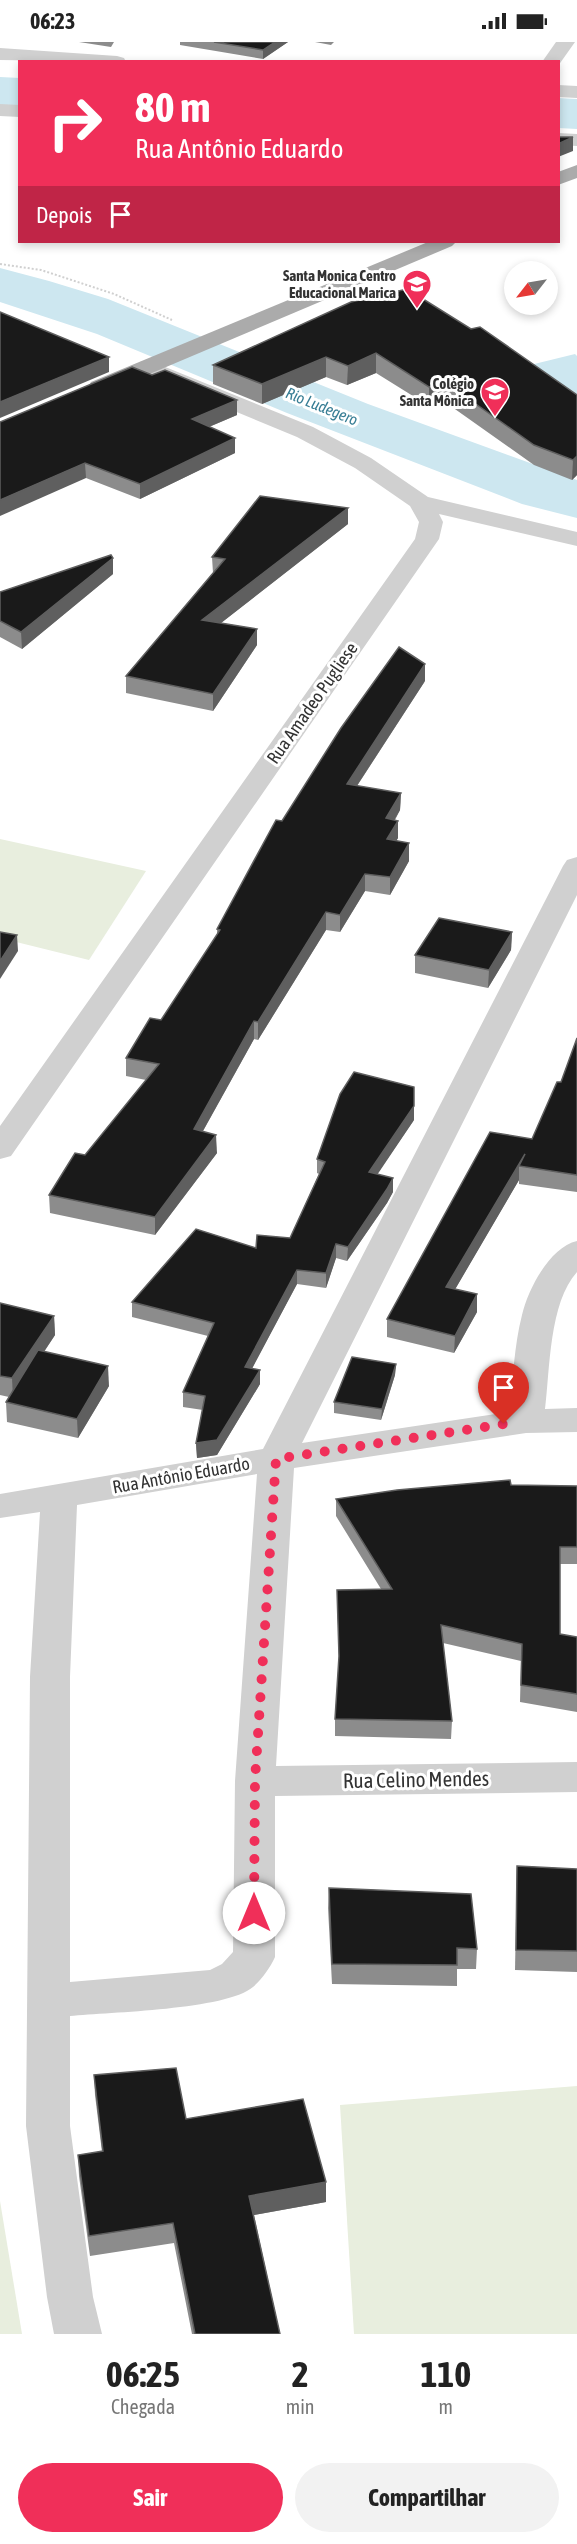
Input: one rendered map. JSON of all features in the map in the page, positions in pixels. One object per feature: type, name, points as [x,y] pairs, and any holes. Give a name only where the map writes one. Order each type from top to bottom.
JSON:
[{"type":"main road","points":[[560,178],[577,171]]},
{"type":"main road","points":[[560,194],[577,187]]},
{"type":"main road","points":[[150,359],[199,327],[404,243]]},
{"type":"main road","points":[[75,388],[150,359],[227,334],[443,243]]},
{"type":"street","points":[[552,60],[566,42]]},
{"type":"street","points":[[0,54],[88,60]]},
{"type":"street","points":[[560,91],[577,92]]},
{"type":"street","points":[[0,110],[18,111]]},
{"type":"street","points":[[560,139],[577,140]]},
{"type":"street","points":[[150,359],[305,432],[363,463],[420,502],[577,539]]},
{"type":"street","name":"Rua Amadeo Pugliese","points":[[0,1149],[427,539],[430,522],[420,502]]},
{"type":"street","points":[[49,2001],[215,1986],[237,1976],[254,1958],[255,1780],[276,1459],[577,866]]},
{"type":"street","points":[[526,1421],[539,1314],[556,1274],[577,1251]]},
{"type":"street","name":"Rua Antônio Eduardo","points":[[0,1506],[276,1459],[526,1421],[577,1420]]},
{"type":"street","points":[[59,1496],[50,1677],[48,2126],[70,2297],[78,2334]]},
{"type":"street","name":"Rua Celino Mendes","points":[[255,1780],[577,1777]]},
{"type":"path","points":[[0,264],[41,270],[114,294],[199,327]]},
{"type":"green space","points":[[0,839],[146,871],[89,960],[0,938]]},
{"type":"green space","points":[[577,2086],[577,2334],[354,2334],[340,2105]]},
{"type":"green space","points":[[0,2201],[22,2334],[0,2334]]},
{"type":"water","points":[[575,354],[577,356],[577,404],[522,367]]},
{"type":"building","points":[[214,42],[275,42],[263,50]]},
{"type":"building","points":[[560,137],[573,137],[560,143]]},
{"type":"building","points":[[407,289],[471,329],[480,327],[577,395],[577,456],[573,460],[534,445],[446,383],[429,387],[376,353],[348,366],[326,357],[262,384],[213,365],[351,302]]},
{"type":"building","points":[[0,312],[109,357],[0,402]]},
{"type":"building","points":[[132,367],[152,375],[165,370],[237,400],[192,419],[235,438],[140,484],[85,463],[0,500],[0,422]]},
{"type":"building","points":[[260,496],[348,508],[202,620],[257,629],[213,694],[126,676],[225,559],[212,557]]},
{"type":"building","points":[[111,555],[113,558],[21,632],[0,621],[0,592]]},
{"type":"building","points":[[399,647],[425,664],[347,784],[401,793],[386,818],[398,821],[387,839],[409,843],[390,877],[365,874],[340,915],[326,912],[258,1022],[254,1021],[194,1129],[216,1135],[155,1217],[49,1195],[75,1153],[85,1155],[159,1064],[126,1058],[150,1018],[161,1020],[220,930],[217,929],[276,820],[282,821],[341,728]]},
{"type":"building","points":[[439,918],[512,932],[489,970],[415,955]]},
{"type":"building","points":[[0,932],[17,935],[0,961]]},
{"type":"building","points":[[577,1038],[577,1175],[519,1166],[525,1154],[446,1287],[477,1294],[455,1336],[387,1319],[490,1132],[532,1139],[557,1082],[561,1082]]},
{"type":"building","points":[[354,1072],[414,1087],[414,1106],[369,1172],[393,1178],[348,1247],[336,1244],[326,1273],[297,1270],[245,1367],[260,1370],[217,1440],[196,1443],[205,1396],[183,1392],[214,1323],[132,1302],[196,1229],[256,1248],[257,1235],[290,1238],[325,1162],[317,1159],[340,1094]]},
{"type":"building","points":[[0,1303],[54,1316],[12,1378],[0,1376]]},
{"type":"building","points":[[38,1350],[108,1366],[77,1419],[6,1402]]},
{"type":"building","points":[[352,1357],[396,1364],[382,1409],[334,1402]]},
{"type":"building","points":[[510,1480],[511,1485],[577,1486],[577,1547],[560,1547],[560,1634],[577,1637],[577,1694],[521,1685],[522,1644],[441,1625],[452,1721],[335,1719],[339,1656],[337,1590],[392,1589],[336,1499],[397,1490]]},
{"type":"building","points":[[517,1866],[577,1869],[577,1951],[516,1950]]},
{"type":"building","points":[[329,1888],[471,1894],[477,1949],[457,1948],[457,1965],[332,1964]]},
{"type":"building","points":[[176,2068],[186,2119],[303,2099],[326,2182],[249,2196],[280,2334],[195,2334],[173,2223],[89,2236],[78,2155],[103,2151],[94,2075]]},
{"type":"waterway","points":[[0,92],[18,93]]},
{"type":"waterway","points":[[560,113],[577,114]]},
{"type":"waterway","name":"Rio Ludegero","points":[[0,285],[88,311],[387,432],[544,491],[577,499]]},
{"type":"place","name":"Santa Monica Centro Educacional Marica","points":[[417,310]]},
{"type":"place","name":"Colégio Santa Mônica","points":[[495,418]]},
{"type":"route","points":[[254,1913],[255,1780],[276,1459],[504,1424]]}]
